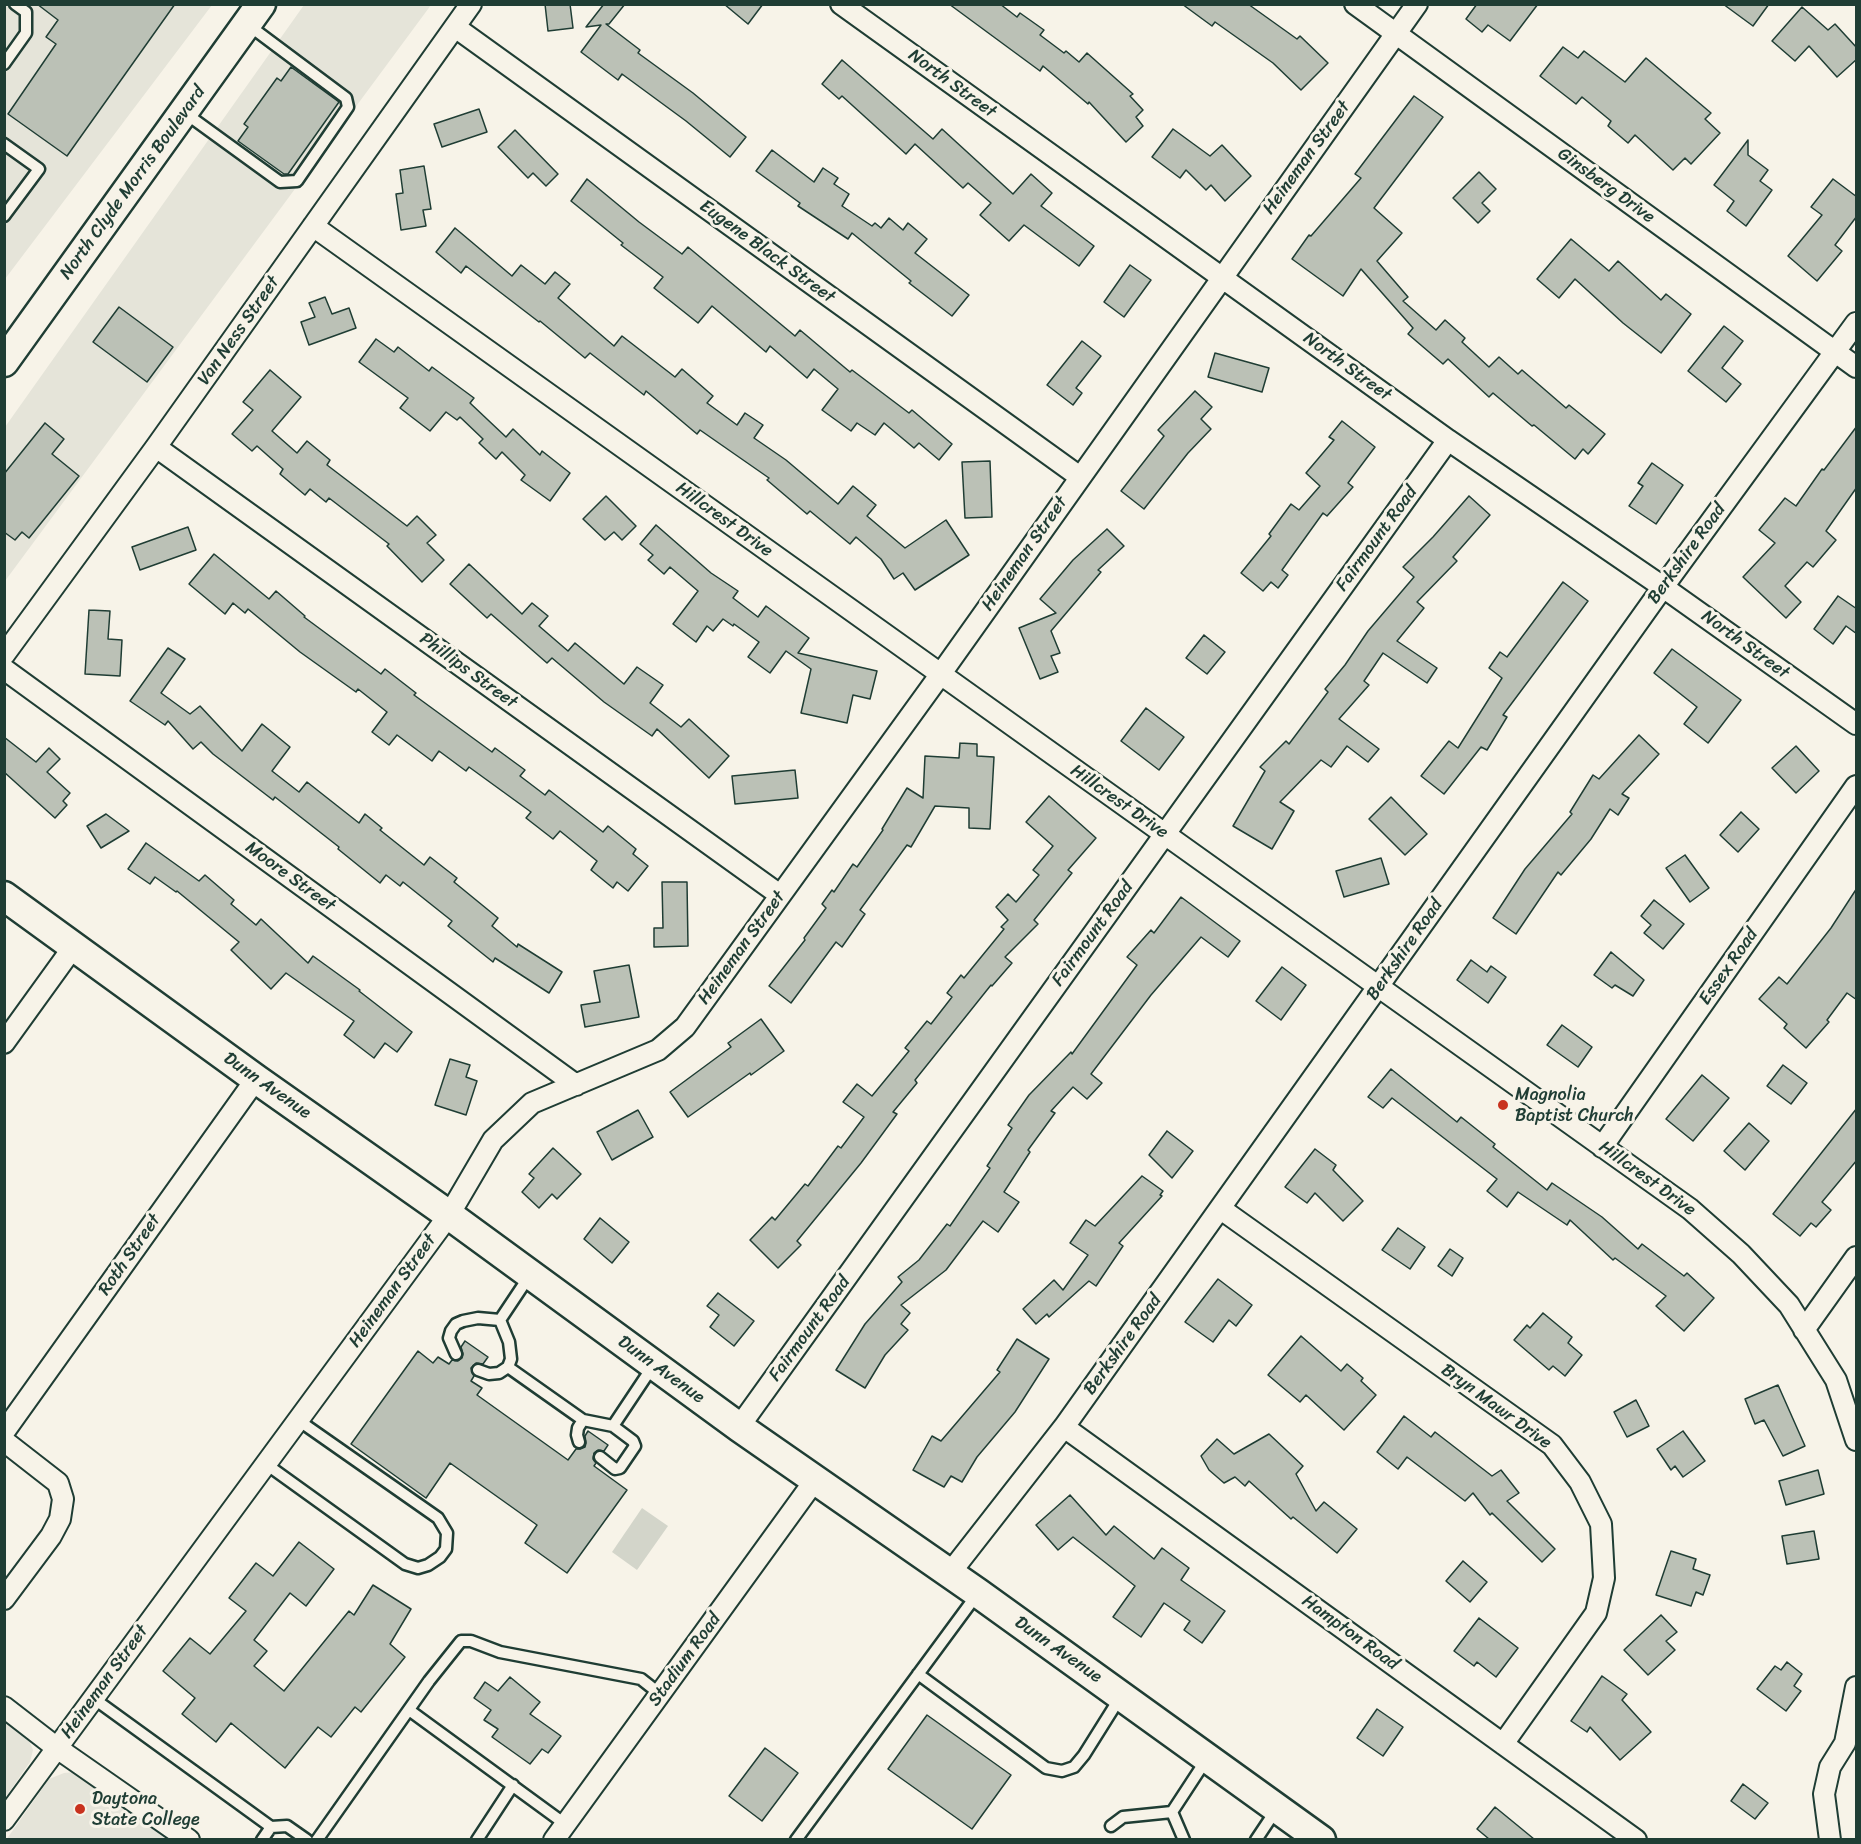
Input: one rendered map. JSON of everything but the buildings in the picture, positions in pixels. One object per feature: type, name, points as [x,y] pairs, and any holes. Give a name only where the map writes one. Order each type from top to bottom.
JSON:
[{"type":"main road","name":"North Clyde Morris Boulevard","points":[[4,362],[254,14]]},
{"type":"main road","name":"Dunn Avenue","points":[[4,896],[256,1079],[449,1215],[739,1427],[950,1573],[1321,1839]]},
{"type":"street","name":"Van Ness Street","points":[[4,655],[156,447],[471,4]]},
{"type":"street","name":"North Street","points":[[841,4],[1448,440],[1663,586],[1857,724]]},
{"type":"street","name":"Ginsberg Drive","points":[[1355,4],[1857,367]]},
{"type":"street","name":"Heineman Street","points":[[4,1820],[449,1215],[493,1140],[532,1103],[658,1050],[685,1027],[940,675],[1417,4]]},
{"type":"street","name":"Eugene Black Street","points":[[454,27],[1080,477]]},
{"type":"street","name":"Hillcrest Drive","points":[[313,226],[1689,1209],[1741,1254],[1789,1305],[1836,1380],[1857,1440]]},
{"type":"street","name":"Berkshire Road","points":[[950,1573],[1064,1427],[1380,987],[1663,586],[1857,323]]},
{"type":"street","name":"Fairmount Road","points":[[739,1427],[1448,440]]},
{"type":"street","name":"Phillips Street","points":[[156,447],[780,895]]},
{"type":"street","name":"Moore Street","points":[[4,669],[576,1085]]},
{"type":"street","name":"Essex Road","points":[[1602,1147],[1857,786]]},
{"type":"street","points":[[4,1043],[75,946]]},
{"type":"street","name":"Roth Street","points":[[4,1432],[256,1079]]},
{"type":"street","name":"Bryn Mawr Drive","points":[[1221,1209],[1552,1445],[1580,1482],[1601,1524],[1604,1578],[1596,1613],[1503,1744]]},
{"type":"street","points":[[1804,1330],[1857,1257]]},
{"type":"street","name":"Hampton Road","points":[[1064,1427],[1636,1839]]},
{"type":"street","points":[[4,1441],[58,1483],[63,1498],[60,1519],[51,1536],[4,1599]]},
{"type":"street","name":"Stadium Road","points":[[559,1832],[815,1480]]},
{"type":"street","points":[[1845,1743],[1857,1687]]},
{"type":"street","points":[[4,1707],[57,1748],[189,1839]]},
{"type":"street","points":[[1830,1839],[1824,1794],[1830,1767],[1857,1727]]},
{"type":"lane","points":[[4,64],[26,33],[26,12],[15,4]]},
{"type":"lane","points":[[184,112],[280,182],[297,181],[348,107],[346,98],[254,14]]},
{"type":"lane","points":[[4,144],[39,169],[4,216]]},
{"type":"lane","points":[[500,1320],[531,1275]]},
{"type":"lane","points":[[456,1354],[449,1338],[456,1324],[478,1318],[500,1320]]},
{"type":"lane","points":[[478,1370],[489,1374],[499,1373],[508,1367],[511,1359],[509,1342],[500,1320]]},
{"type":"lane","points":[[613,1426],[654,1365]]},
{"type":"lane","points":[[508,1367],[583,1420],[613,1426],[633,1441],[635,1446],[620,1468],[615,1469],[600,1457]]},
{"type":"lane","points":[[266,1464],[405,1564],[418,1568],[440,1557],[446,1549],[447,1533],[438,1518],[298,1420]]},
{"type":"lane","points":[[579,1442],[578,1428],[583,1420]]},
{"type":"lane","points":[[796,1839],[978,1593]]},
{"type":"lane","points":[[317,1839],[461,1641],[471,1641],[500,1652],[641,1679],[660,1694]]},
{"type":"lane","points":[[918,1674],[1046,1768],[1062,1771],[1074,1767],[1084,1755],[1121,1695]]},
{"type":"lane","points":[[93,1698],[271,1827],[287,1826],[307,1839]]},
{"type":"lane","points":[[409,1710],[513,1785],[559,1832]]},
{"type":"lane","points":[[1172,1812],[1208,1757]]},
{"type":"lane","points":[[477,1839],[513,1785]]},
{"type":"lane","points":[[1256,1839],[1277,1808]]},
{"type":"lane","points":[[1111,1826],[1123,1817],[1172,1812]]},
{"type":"lane","points":[[1172,1812],[1184,1839]]},
{"type":"lane","points":[[262,1839],[271,1827]]},
{"type":"shaded area","points":[[5,5],[212,5],[5,279]]},
{"type":"shaded area","points":[[304,5],[431,5],[5,581],[5,427]]},
{"type":"shaded area","points":[[642,1508],[668,1526],[637,1570],[612,1552]]},
{"type":"shaded area","points":[[5,1721],[28,1738],[33,1750],[30,1762],[5,1798]]},
{"type":"shaded area","name":"Daytona State College","points":[[74,1772],[87,1776],[175,1840],[6,1840],[49,1779]]},
{"type":"place","name":"Magnolia Baptist Church","points":[[1503,1105]]},
{"type":"place","name":"Daytona State College","points":[[80,1809]]}]
